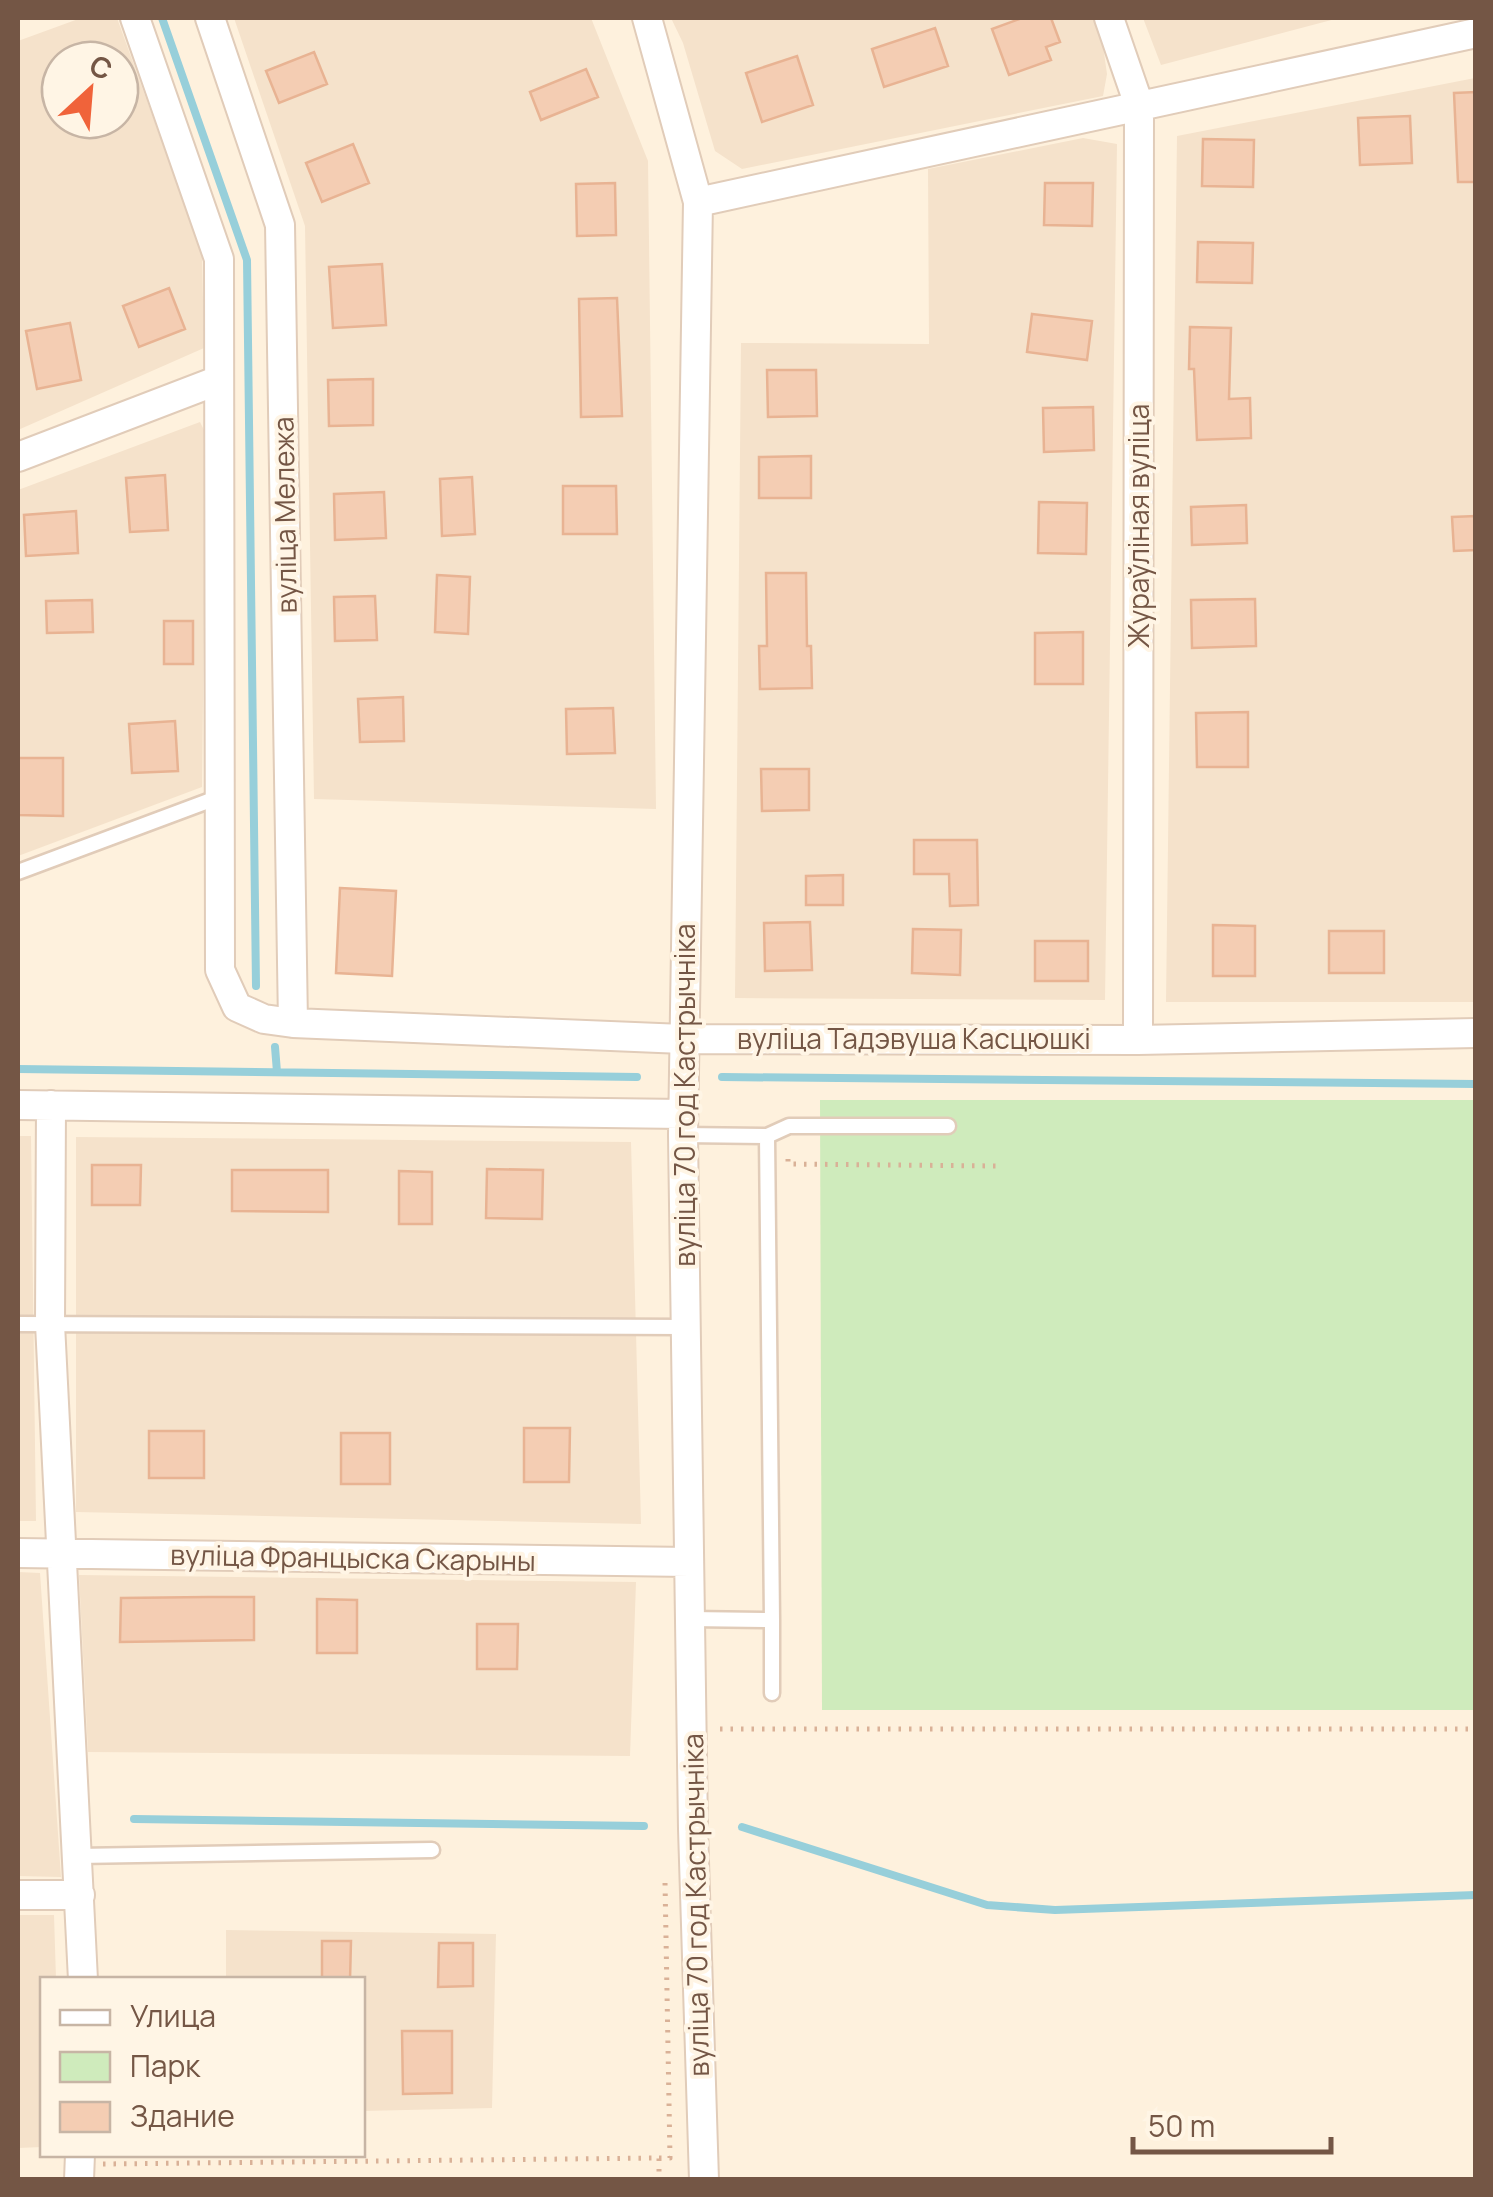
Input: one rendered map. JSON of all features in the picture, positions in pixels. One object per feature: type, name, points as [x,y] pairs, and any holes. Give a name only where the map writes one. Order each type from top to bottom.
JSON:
[{"type":"street","name":"вуліца Тадэвуша Касцюшкі","points":[[134,18],[218,259],[220,970],[237,1007],[264,1019],[294,1024],[683,1039],[1138,1040],[1476,1033]]},
{"type":"street","name":"вуліца Мележа","points":[[210,18],[280,225],[294,1024]]},
{"type":"street","name":"вуліца 70 год Кастрычніка","points":[[648,18],[698,202],[683,1124],[688,1562],[704,2180]]},
{"type":"street","name":"Жураўліная вуліца","points":[[1109,18],[1140,105],[1138,1040]]},
{"type":"street","points":[[698,202],[1476,33]]},
{"type":"street","points":[[18,457],[219,380]]},
{"type":"street","points":[[18,1105],[683,1124]]},
{"type":"street","points":[[51,1105],[50,1324],[83,1977]]},
{"type":"street","name":"вуліца Францыска Скарыны","points":[[18,1553],[688,1562]]},
{"type":"street","points":[[18,1895],[80,1895]]},
{"type":"lane","points":[[18,872],[220,797]]},
{"type":"lane","points":[[683,1124],[767,1136],[789,1126],[948,1126]]},
{"type":"lane","points":[[767,1136],[772,1693]]},
{"type":"lane","points":[[18,1324],[685,1327]]},
{"type":"lane","points":[[690,1620],[772,1620]]},
{"type":"lane","points":[[78,1856],[432,1850]]},
{"type":"path","points":[[789,1126],[788,1164],[996,1166]]},
{"type":"path","points":[[720,1729],[1476,1729]]},
{"type":"path","points":[[79,2166],[659,2158],[659,2180]]},
{"type":"shaded area","points":[[81,18],[117,18],[125,40],[40,40],[40,140],[140,140],[140,82],[202,253],[204,348],[18,430],[18,41]]},
{"type":"shaded area","points":[[234,18],[591,18],[648,161],[656,809],[314,799],[305,226]]},
{"type":"shaded area","points":[[671,18],[1099,18],[1107,74],[1103,96],[742,169],[715,151],[683,43]]},
{"type":"shaded area","points":[[1143,18],[1339,18],[1161,65]]},
{"type":"shaded area","points":[[1475,78],[1475,1002],[1166,1002],[1177,136]]},
{"type":"shaded area","points":[[1083,138],[1117,144],[1105,1000],[735,998],[741,343],[929,344],[928,169]]},
{"type":"shaded area","points":[[200,422],[206,434],[202,787],[18,856],[18,490]]},
{"type":"shaded area","points":[[18,1136],[31,1136],[36,1521],[18,1521]]},
{"type":"shaded area","points":[[76,1137],[631,1142],[641,1524],[76,1512]]},
{"type":"shaded area","points":[[18,1572],[40,1573],[61,1877],[18,1876]]},
{"type":"shaded area","points":[[79,1575],[636,1582],[630,1756],[88,1752]]},
{"type":"shaded area","points":[[18,1915],[54,1915],[56,1977],[40,1977],[40,2147],[18,2148]]},
{"type":"shaded area","points":[[226,1930],[496,1934],[492,2108],[365,2111],[365,1977],[226,1977]]},
{"type":"green space","points":[[820,1100],[1475,1100],[1475,1710],[822,1710]]},
{"type":"building","points":[[1022,18],[1051,18],[1060,42],[1046,47],[1051,60],[1009,75],[992,29]]},
{"type":"building","points":[[935,28],[948,66],[884,87],[872,49]]},
{"type":"building","points":[[314,52],[327,84],[279,103],[266,71]]},
{"type":"building","points":[[797,56],[813,105],[762,122],[746,73]]},
{"type":"building","points":[[586,69],[598,97],[541,120],[530,92]]},
{"type":"building","points":[[1476,92],[1476,182],[1458,182],[1454,93]]},
{"type":"building","points":[[1410,116],[1412,163],[1360,165],[1358,118]]},
{"type":"building","points":[[1203,139],[1254,140],[1253,187],[1202,186]]},
{"type":"building","points":[[353,144],[369,183],[322,202],[306,163]]},
{"type":"building","points":[[615,183],[616,235],[577,236],[576,184]]},
{"type":"building","points":[[1045,183],[1093,183],[1092,226],[1044,225]]},
{"type":"building","points":[[1198,242],[1253,243],[1252,283],[1197,282]]},
{"type":"building","points":[[382,264],[386,325],[333,328],[329,267]]},
{"type":"building","points":[[169,288],[185,329],[139,347],[123,306]]},
{"type":"building","points":[[617,298],[622,416],[581,417],[579,299]]},
{"type":"building","points":[[1032,314],[1092,321],[1087,360],[1027,352]]},
{"type":"building","points":[[70,323],[81,380],[37,389],[26,331]]},
{"type":"building","points":[[1190,327],[1231,328],[1229,399],[1250,398],[1251,438],[1197,440],[1194,369],[1189,369]]},
{"type":"building","points":[[767,370],[816,370],[817,416],[768,417]]},
{"type":"building","points":[[373,379],[373,425],[329,426],[328,380]]},
{"type":"building","points":[[1093,407],[1094,450],[1044,452],[1043,408]]},
{"type":"building","points":[[811,456],[811,498],[759,498],[759,457]]},
{"type":"building","points":[[165,475],[168,530],[130,532],[126,478]]},
{"type":"building","points":[[472,477],[475,534],[442,536],[440,479]]},
{"type":"building","points":[[563,486],[616,486],[617,534],[563,534]]},
{"type":"building","points":[[384,492],[386,538],[335,540],[334,494]]},
{"type":"building","points":[[1039,502],[1087,503],[1086,554],[1038,553]]},
{"type":"building","points":[[1246,505],[1247,543],[1192,545],[1191,507]]},
{"type":"building","points":[[76,511],[78,553],[26,556],[24,515]]},
{"type":"building","points":[[1476,516],[1476,550],[1454,551],[1452,517]]},
{"type":"building","points":[[766,573],[806,573],[812,688],[760,689],[759,646],[767,646]]},
{"type":"building","points":[[437,575],[470,577],[468,634],[435,632]]},
{"type":"building","points":[[375,596],[377,640],[335,641],[334,597]]},
{"type":"building","points":[[1255,599],[1256,646],[1192,648],[1191,600]]},
{"type":"building","points":[[92,600],[93,632],[47,633],[46,601]]},
{"type":"building","points":[[164,621],[193,621],[193,664],[164,664]]},
{"type":"building","points":[[1083,632],[1083,684],[1035,684],[1035,633]]},
{"type":"building","points":[[403,697],[404,741],[360,742],[358,699]]},
{"type":"building","points":[[613,708],[615,753],[567,754],[566,709]]},
{"type":"building","points":[[1248,712],[1248,767],[1197,767],[1196,713]]},
{"type":"building","points":[[175,721],[178,771],[132,773],[129,724]]},
{"type":"building","points":[[18,758],[63,758],[63,816],[18,815]]},
{"type":"building","points":[[761,769],[809,769],[809,810],[762,811]]},
{"type":"building","points":[[914,840],[977,840],[978,905],[950,906],[949,874],[914,874]]},
{"type":"building","points":[[843,875],[843,905],[806,905],[806,876]]},
{"type":"building","points":[[340,888],[396,891],[392,976],[336,973]]},
{"type":"building","points":[[810,922],[812,970],[765,971],[764,923]]},
{"type":"building","points":[[1213,925],[1255,926],[1255,976],[1213,976]]},
{"type":"building","points":[[913,929],[961,930],[960,975],[912,973]]},
{"type":"building","points":[[1329,931],[1384,931],[1384,973],[1329,973]]},
{"type":"building","points":[[1035,941],[1088,941],[1088,981],[1035,981]]},
{"type":"building","points":[[92,1165],[141,1165],[140,1205],[92,1205]]},
{"type":"building","points":[[487,1169],[543,1170],[542,1219],[486,1218]]},
{"type":"building","points":[[232,1170],[328,1170],[328,1212],[232,1211]]},
{"type":"building","points":[[399,1171],[432,1172],[432,1224],[399,1224]]},
{"type":"building","points":[[524,1428],[570,1428],[569,1482],[524,1482]]},
{"type":"building","points":[[149,1431],[204,1431],[204,1478],[149,1478]]},
{"type":"building","points":[[341,1433],[390,1433],[390,1484],[341,1484]]},
{"type":"building","points":[[254,1597],[254,1640],[120,1642],[121,1598]]},
{"type":"building","points":[[317,1599],[357,1600],[357,1653],[317,1653]]},
{"type":"building","points":[[477,1624],[518,1624],[517,1669],[477,1669]]},
{"type":"building","points":[[322,1941],[351,1941],[350,1977],[322,1977]]},
{"type":"building","points":[[439,1943],[473,1943],[473,1986],[438,1987]]},
{"type":"building","points":[[402,2031],[452,2031],[452,2093],[403,2094]]},
{"type":"waterway","points":[[162,18],[247,260],[256,986]]},
{"type":"waterway","points":[[275,1047],[277,1072]]},
{"type":"waterway","points":[[18,1069],[637,1077]]},
{"type":"waterway","points":[[722,1077],[1476,1084]]},
{"type":"waterway","points":[[134,1819],[644,1826]]},
{"type":"waterway","points":[[742,1827],[987,1905],[1055,1910],[1476,1895]]}]
